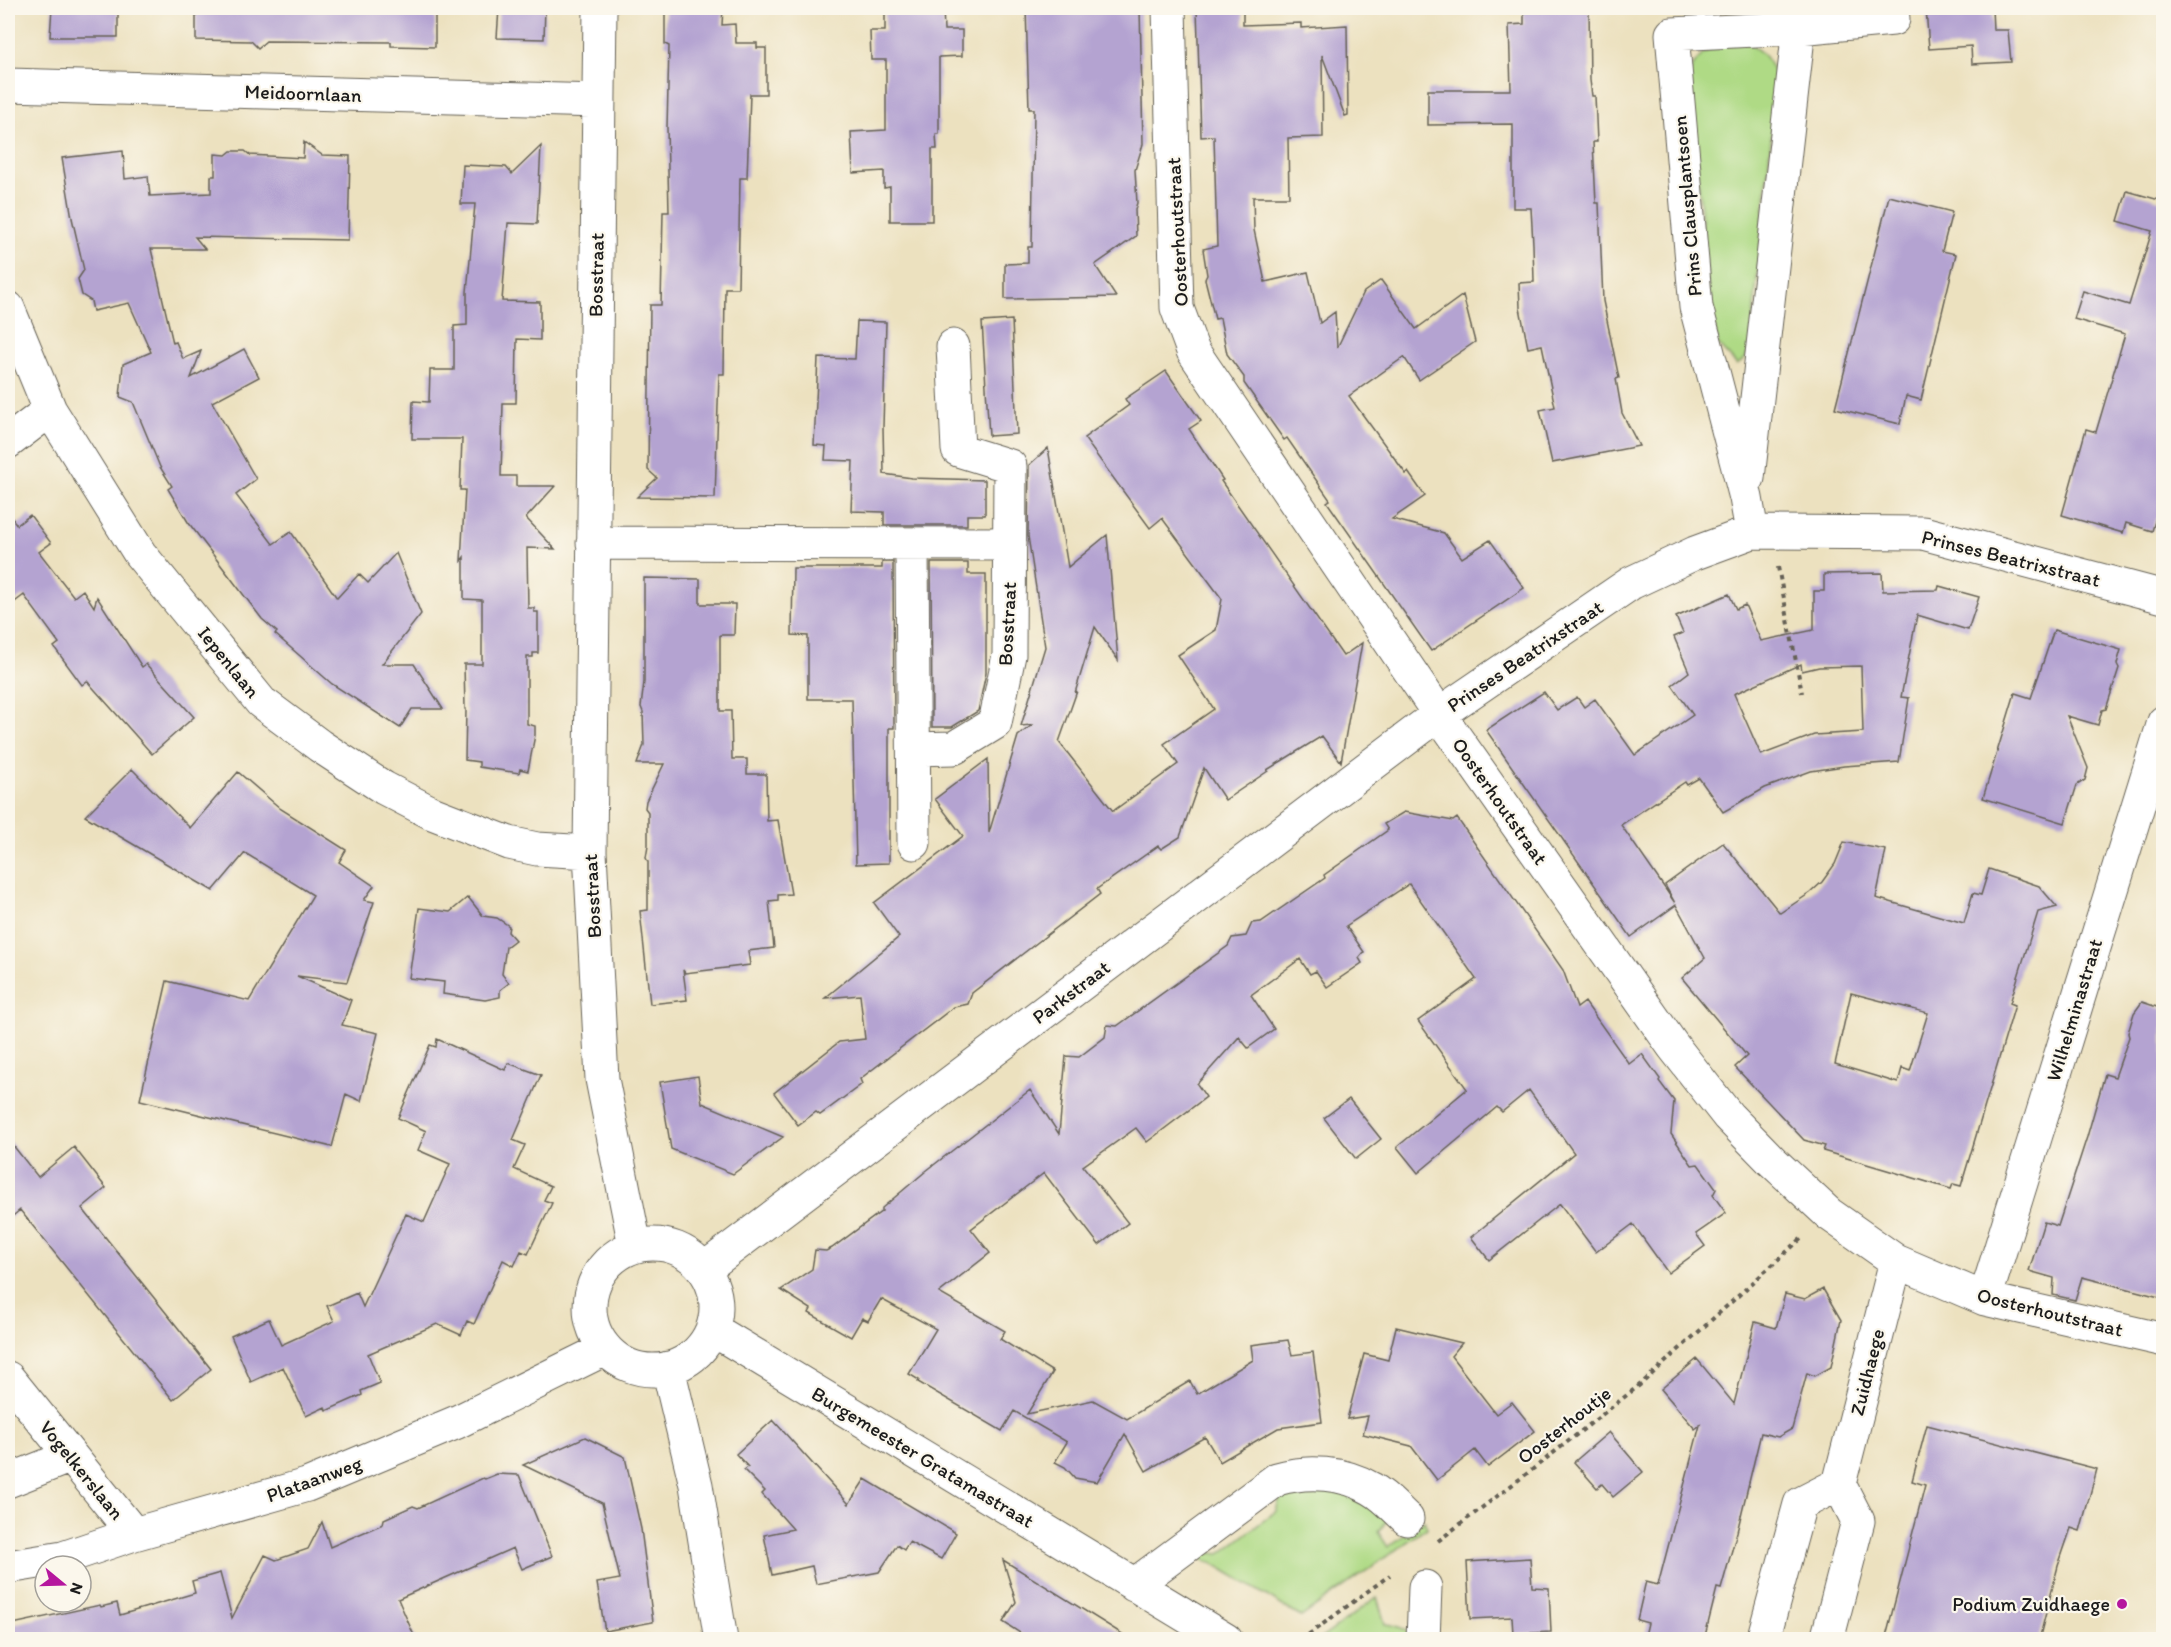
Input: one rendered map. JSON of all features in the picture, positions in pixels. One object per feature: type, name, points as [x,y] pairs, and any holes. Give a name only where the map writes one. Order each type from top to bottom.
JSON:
[{"type":"street","name":"Bosstraat","points":[[600,8],[590,852],[602,1079],[635,1246]]},
{"type":"street","name":"Oosterhoutstraat","points":[[1170,8],[1177,308],[1193,351],[1439,714],[1653,1018],[1728,1116],[1772,1161],[1829,1214],[1896,1261],[1985,1299],[2163,1340]]},
{"type":"street","name":"Prins Clausplantsoen","points":[[1762,532],[1746,498],[1696,308],[1672,34],[1799,28],[1893,19],[1892,8]]},
{"type":"street","name":"Prins Clausplantsoen","points":[[1746,498],[1799,28]]},
{"type":"street","name":"Meidoornlaan","points":[[8,85],[598,101]]},
{"type":"street","name":"Iepenlaan","points":[[8,308],[50,410],[140,554],[261,702],[347,764],[384,788],[432,813],[509,843],[537,849],[590,852]]},
{"type":"street","name":"Bosstraat","points":[[914,749],[954,748],[995,723],[1009,655],[1010,466],[958,450],[953,346]]},
{"type":"street","points":[[8,442],[50,410]]},
{"type":"street","name":"Prinses Beatrixstraat","points":[[1439,714],[1631,584],[1695,553],[1762,532],[1923,533],[2163,597]]},
{"type":"street","points":[[593,543],[1010,544]]},
{"type":"street","points":[[912,544],[914,843]]},
{"type":"street","name":"Parkstraat","points":[[704,1269],[1439,714]]},
{"type":"street","name":"Wilhelminastraat","points":[[1985,1299],[2163,722]]},
{"type":"street","points":[[655,1243],[673,1247],[690,1256],[704,1269],[716,1298],[716,1314],[705,1343],[694,1354],[682,1363],[654,1370],[628,1365],[605,1349],[592,1324],[590,1310],[592,1289],[601,1270],[610,1259],[635,1246],[655,1243]]},
{"type":"street","name":"Zuidhaege","points":[[1839,1484],[1896,1261]]},
{"type":"street","name":"Burgemeester Gratamastraat","points":[[712,1329],[1226,1640]]},
{"type":"street","name":"Plataanweg","points":[[8,1567],[63,1558],[134,1534],[307,1485],[457,1422],[605,1349]]},
{"type":"street","points":[[668,1368],[696,1485],[721,1640]]},
{"type":"street","name":"Vogelkerslaan","points":[[8,1378],[134,1534]]},
{"type":"street","points":[[8,1481],[71,1456]]},
{"type":"street","points":[[1134,1585],[1277,1479],[1297,1473],[1315,1473],[1348,1479],[1372,1489],[1407,1519]]},
{"type":"street","points":[[1763,1640],[1800,1504],[1839,1484],[1858,1521],[1827,1640]]},
{"type":"street","points":[[1412,1578],[1423,1640]]},
{"type":"path","points":[[1762,532],[1802,693]]},
{"type":"path","name":"Oosterhoutje","points":[[1436,1542],[1641,1384],[1829,1214]]},
{"type":"path","points":[[1301,1640],[1412,1578]]},
{"type":"green space","points":[[1744,42],[1765,56],[1777,79],[1750,348],[1745,359],[1737,365],[1718,345],[1709,302],[1689,74],[1699,58],[1711,49]]},
{"type":"green space","points":[[1344,1486],[1388,1519],[1378,1532],[1388,1547],[1424,1520],[1428,1527],[1301,1617],[1216,1565],[1198,1557],[1203,1552],[1220,1554],[1276,1511],[1281,1494],[1295,1489]]},
{"type":"green space","points":[[1377,1597],[1385,1624],[1401,1628],[1412,1640],[1319,1640]]},
{"type":"building","points":[[52,8],[118,8],[118,37],[50,37]]},
{"type":"building","points":[[196,8],[435,8],[435,47],[391,46],[391,42],[266,41],[258,48],[251,41],[196,40]]},
{"type":"building","points":[[499,8],[545,8],[544,39],[497,38]]},
{"type":"building","points":[[665,8],[723,8],[722,25],[735,24],[736,43],[757,43],[757,48],[766,48],[766,94],[750,94],[747,178],[740,178],[738,288],[725,288],[724,374],[719,374],[715,498],[637,497],[657,478],[648,470],[650,305],[661,305],[663,212],[669,212],[667,128],[669,46],[665,44]]},
{"type":"building","points":[[885,8],[943,8],[944,30],[962,30],[962,56],[939,57],[939,134],[936,134],[937,149],[932,149],[932,221],[890,221],[890,187],[884,188],[884,171],[853,173],[851,132],[886,130],[886,60],[871,60],[870,31],[885,31]]},
{"type":"building","points":[[1026,8],[1140,8],[1143,144],[1135,170],[1136,236],[1095,265],[1116,297],[1005,299],[1005,264],[1028,263],[1028,247],[1032,247],[1034,109],[1029,109]]},
{"type":"building","points":[[1197,8],[1243,8],[1243,25],[1301,23],[1301,28],[1347,25],[1348,115],[1345,116],[1322,55],[1323,137],[1288,138],[1289,197],[1253,197],[1254,230],[1265,282],[1308,272],[1320,323],[1335,312],[1337,348],[1364,292],[1381,280],[1416,329],[1463,295],[1475,342],[1419,380],[1404,357],[1349,396],[1406,474],[1408,472],[1425,496],[1392,519],[1444,533],[1462,558],[1490,540],[1524,588],[1431,651],[1327,502],[1330,500],[1287,438],[1284,440],[1244,383],[1244,377],[1227,354],[1220,318],[1215,319],[1205,279],[1207,275],[1203,249],[1217,246],[1214,136],[1201,137]]},
{"type":"building","points":[[1524,8],[1589,8],[1590,80],[1592,96],[1595,96],[1597,142],[1593,142],[1596,203],[1599,203],[1603,301],[1619,378],[1616,379],[1622,413],[1639,446],[1552,463],[1540,410],[1555,407],[1542,345],[1528,348],[1520,308],[1519,283],[1534,282],[1533,244],[1531,208],[1513,208],[1513,124],[1428,125],[1428,90],[1511,90],[1509,25],[1524,24]]},
{"type":"building","points":[[1926,8],[1992,8],[1993,30],[2008,30],[2011,62],[1972,64],[1971,46],[1929,49]]},
{"type":"building","points":[[304,142],[322,155],[350,156],[348,240],[195,237],[205,249],[151,249],[173,343],[176,342],[183,359],[201,351],[191,378],[244,349],[259,377],[212,402],[256,479],[236,495],[273,544],[291,532],[337,598],[359,574],[368,583],[396,553],[421,614],[382,664],[414,664],[443,709],[412,709],[400,728],[332,684],[275,634],[277,632],[262,619],[188,522],[168,489],[172,486],[160,467],[133,402],[120,397],[123,364],[151,352],[129,303],[93,311],[91,301],[82,295],[78,279],[84,270],[62,158],[123,151],[125,179],[148,176],[150,196],[211,193],[211,176],[215,176],[215,154],[226,155],[231,151],[245,151],[250,155],[303,158]]},
{"type":"building","points":[[541,146],[537,224],[508,223],[502,301],[540,302],[540,340],[517,339],[516,403],[503,403],[501,476],[516,476],[516,486],[555,486],[526,518],[555,549],[527,548],[528,608],[534,608],[534,612],[538,612],[538,653],[533,653],[533,657],[527,657],[527,724],[535,726],[535,735],[528,771],[520,769],[519,773],[479,767],[479,762],[465,760],[464,664],[482,664],[482,600],[464,599],[464,557],[461,561],[465,490],[460,490],[462,439],[412,439],[413,401],[429,402],[430,370],[454,370],[454,326],[467,325],[467,292],[475,204],[461,204],[463,165],[506,167],[512,174]]},
{"type":"building","points":[[2127,191],[2163,201],[2163,516],[2156,518],[2152,531],[2126,523],[2123,533],[2062,515],[2086,429],[2096,432],[2125,334],[2074,319],[2083,291],[2129,305],[2152,231],[2118,221]]},
{"type":"building","points":[[1889,196],[1952,212],[1942,251],[1956,254],[1921,400],[1906,396],[1900,424],[1835,408]]},
{"type":"building","points":[[1012,320],[1017,434],[989,436],[982,322]]},
{"type":"building","points":[[857,321],[886,322],[884,474],[912,478],[985,480],[985,515],[967,515],[967,525],[884,525],[884,512],[851,511],[853,461],[825,460],[826,446],[814,445],[818,358],[855,359]]},
{"type":"building","points":[[1166,371],[1201,421],[1189,429],[1223,480],[1221,481],[1343,656],[1362,643],[1341,762],[1322,736],[1267,770],[1225,800],[1204,768],[1180,837],[1161,849],[1158,846],[1097,889],[1100,894],[972,993],[968,1004],[954,1007],[860,1079],[862,1084],[820,1115],[816,1112],[798,1125],[774,1093],[839,1042],[865,1039],[860,995],[825,998],[899,937],[874,903],[963,836],[935,799],[988,759],[989,833],[1018,736],[1032,725],[1021,726],[1045,647],[1028,536],[1029,465],[1048,448],[1068,567],[1107,535],[1118,660],[1095,627],[1075,693],[1077,691],[1059,742],[1113,811],[1178,764],[1164,744],[1214,709],[1178,655],[1216,630],[1222,599],[1162,518],[1150,528],[1084,438],[1129,405],[1125,399]]},
{"type":"building","points":[[8,513],[17,525],[30,515],[51,543],[39,552],[74,597],[83,590],[94,607],[97,597],[142,667],[146,664],[194,717],[152,754],[87,681],[82,685],[54,647],[59,643],[24,595],[8,607]]},
{"type":"building","points":[[882,562],[893,562],[894,728],[889,728],[889,863],[856,864],[852,699],[808,699],[808,636],[792,635],[793,568],[882,568]]},
{"type":"building","points":[[931,563],[968,563],[968,574],[986,574],[986,673],[978,711],[952,727],[932,727]]},
{"type":"building","points":[[1882,573],[1883,591],[1938,590],[1939,586],[1979,597],[1968,630],[1917,615],[1901,697],[1909,698],[1899,762],[1811,771],[1765,788],[1723,812],[1699,778],[1687,785],[1685,782],[1621,825],[1675,903],[1665,885],[1723,843],[1780,913],[1822,882],[1835,864],[1844,842],[1886,850],[1876,898],[1964,923],[1973,893],[1981,895],[1989,869],[2039,886],[2057,907],[2038,912],[2010,1003],[2015,1005],[1961,1186],[1953,1184],[1951,1189],[1823,1151],[1825,1146],[1804,1140],[1735,1067],[1747,1056],[1682,978],[1705,958],[1676,905],[1631,937],[1486,730],[1544,692],[1557,710],[1577,697],[1584,707],[1595,699],[1635,755],[1693,715],[1672,685],[1689,672],[1674,637],[1683,633],[1676,617],[1729,594],[1736,609],[1745,605],[1761,641],[1814,630],[1814,591],[1824,591],[1824,574]],"holes":[[[1801,664],[1802,671],[1819,667],[1861,666],[1863,732],[1814,735],[1761,755],[1734,694]],[[1851,993],[1928,1013],[1910,1071],[1902,1068],[1898,1083],[1835,1064]]]},
{"type":"building","points":[[644,578],[700,579],[700,604],[735,604],[734,635],[720,635],[720,711],[731,711],[732,759],[747,759],[747,774],[766,774],[767,821],[778,820],[791,894],[778,895],[778,900],[769,901],[774,948],[748,951],[750,965],[685,973],[683,970],[687,1000],[650,1004],[640,911],[648,910],[648,862],[646,858],[648,812],[645,808],[646,801],[664,764],[637,764],[644,745],[641,707],[644,682]]},
{"type":"building","points":[[2054,630],[2121,650],[2117,664],[2119,668],[2106,709],[2102,710],[2098,725],[2067,716],[2088,768],[2085,780],[2077,785],[2065,823],[1983,798],[2015,693],[2031,698]]},
{"type":"building","points":[[132,769],[190,828],[238,772],[281,809],[346,850],[339,862],[374,886],[364,900],[374,902],[347,982],[297,976],[351,1000],[342,1025],[378,1033],[361,1101],[346,1094],[332,1147],[140,1100],[167,981],[249,1001],[313,895],[245,853],[213,891],[85,816]]},
{"type":"building","points":[[1404,812],[1453,821],[1457,818],[1563,970],[1577,1008],[1585,1002],[1629,1064],[1642,1054],[1660,1079],[1659,1081],[1674,1101],[1671,1134],[1692,1165],[1698,1164],[1716,1189],[1713,1195],[1726,1213],[1696,1234],[1705,1246],[1668,1273],[1633,1224],[1596,1252],[1560,1204],[1489,1260],[1471,1237],[1574,1153],[1529,1090],[1502,1112],[1497,1107],[1418,1173],[1397,1147],[1467,1089],[1418,1021],[1476,979],[1409,884],[1346,926],[1364,952],[1359,958],[1362,963],[1327,987],[1316,971],[1310,974],[1300,959],[1251,995],[1274,1029],[1248,1048],[1239,1037],[1197,1084],[1206,1097],[1147,1142],[1136,1128],[1083,1166],[1128,1223],[1099,1245],[1044,1173],[971,1229],[990,1253],[939,1293],[1005,1331],[1000,1339],[1053,1372],[1027,1414],[1093,1400],[1127,1419],[1190,1381],[1197,1394],[1253,1360],[1251,1345],[1288,1340],[1292,1355],[1313,1352],[1322,1422],[1278,1428],[1220,1462],[1205,1437],[1146,1471],[1125,1434],[1097,1482],[1075,1478],[1065,1467],[1055,1462],[1067,1442],[1014,1411],[1002,1431],[918,1382],[919,1380],[909,1374],[936,1329],[881,1299],[868,1321],[862,1318],[851,1337],[809,1313],[811,1309],[781,1290],[812,1269],[815,1250],[826,1251],[832,1248],[882,1211],[882,1208],[926,1171],[1030,1090],[1059,1134],[1066,1056],[1079,1057],[1105,1037],[1107,1025],[1117,1026],[1228,946],[1232,938],[1246,936],[1252,923],[1261,922],[1325,878],[1324,875],[1388,830],[1384,824]]},
{"type":"building","points":[[468,897],[483,916],[497,918],[509,926],[508,932],[515,940],[506,947],[502,974],[509,983],[500,990],[500,997],[485,1000],[443,994],[444,982],[409,978],[419,908],[450,912]]},
{"type":"building","points":[[2142,1002],[2163,1009],[2163,1298],[2082,1277],[2075,1300],[2053,1295],[2054,1278],[2029,1271],[2044,1222],[2058,1226],[2105,1074],[2115,1077],[2129,1037],[2134,1013]]},
{"type":"building","points":[[437,1039],[505,1070],[508,1063],[541,1075],[513,1140],[525,1145],[514,1169],[551,1186],[544,1200],[552,1203],[528,1254],[521,1251],[514,1266],[503,1260],[474,1324],[467,1321],[461,1335],[437,1324],[368,1354],[380,1383],[361,1391],[362,1395],[326,1411],[325,1407],[306,1416],[283,1367],[251,1382],[231,1336],[269,1319],[281,1345],[334,1321],[327,1306],[357,1293],[363,1307],[406,1214],[424,1222],[450,1164],[418,1150],[426,1131],[398,1118],[430,1045],[436,1047]]},
{"type":"building","points":[[698,1076],[702,1103],[783,1137],[733,1174],[671,1149],[660,1082]]},
{"type":"building","points":[[1349,1099],[1381,1139],[1356,1159],[1324,1118]]},
{"type":"building","points":[[8,1139],[38,1177],[74,1147],[106,1188],[82,1208],[211,1369],[173,1400],[20,1210],[8,1220]]},
{"type":"building","points":[[1823,1289],[1841,1320],[1831,1367],[1815,1376],[1807,1373],[1792,1429],[1778,1437],[1761,1433],[1737,1532],[1721,1589],[1717,1588],[1704,1640],[1644,1640],[1648,1623],[1637,1620],[1645,1585],[1646,1582],[1658,1585],[1700,1425],[1695,1429],[1661,1389],[1697,1359],[1734,1404],[1755,1322],[1776,1328],[1785,1294],[1805,1299]]},
{"type":"building","points":[[1396,1327],[1462,1343],[1451,1356],[1496,1414],[1512,1402],[1535,1431],[1488,1467],[1475,1450],[1437,1480],[1411,1446],[1363,1434],[1368,1416],[1347,1419],[1364,1354],[1388,1360]]},
{"type":"building","points":[[773,1420],[849,1504],[865,1479],[956,1533],[941,1559],[909,1542],[904,1550],[897,1545],[879,1572],[816,1584],[812,1566],[772,1575],[764,1535],[793,1529],[762,1494],[765,1491],[744,1470],[748,1467],[736,1454]]},
{"type":"building","points":[[1927,1425],[2097,1469],[2080,1531],[2071,1528],[2058,1566],[2039,1640],[1885,1640],[1925,1485],[1912,1481]]},
{"type":"building","points":[[1609,1432],[1643,1472],[1613,1497],[1602,1484],[1597,1488],[1574,1462]]},
{"type":"building","points":[[585,1437],[625,1457],[641,1529],[653,1622],[605,1631],[597,1583],[620,1579],[602,1503],[523,1465]]},
{"type":"building","points":[[497,1474],[519,1475],[552,1556],[522,1569],[513,1548],[398,1599],[416,1640],[8,1640],[8,1625],[59,1614],[93,1614],[93,1607],[117,1603],[120,1615],[195,1593],[192,1581],[220,1573],[232,1618],[265,1555],[276,1560],[308,1549],[322,1522],[330,1547],[383,1524],[384,1519],[413,1506],[418,1508]]},
{"type":"building","points":[[1530,1558],[1532,1587],[1549,1588],[1551,1632],[1513,1634],[1512,1617],[1470,1619],[1467,1562]]},
{"type":"building","points":[[1003,1560],[1132,1640],[1031,1640],[1003,1622],[1016,1602]]},
{"type":"place","name":"Podium Zuidhaege","points":[[2122,1604]]}]
